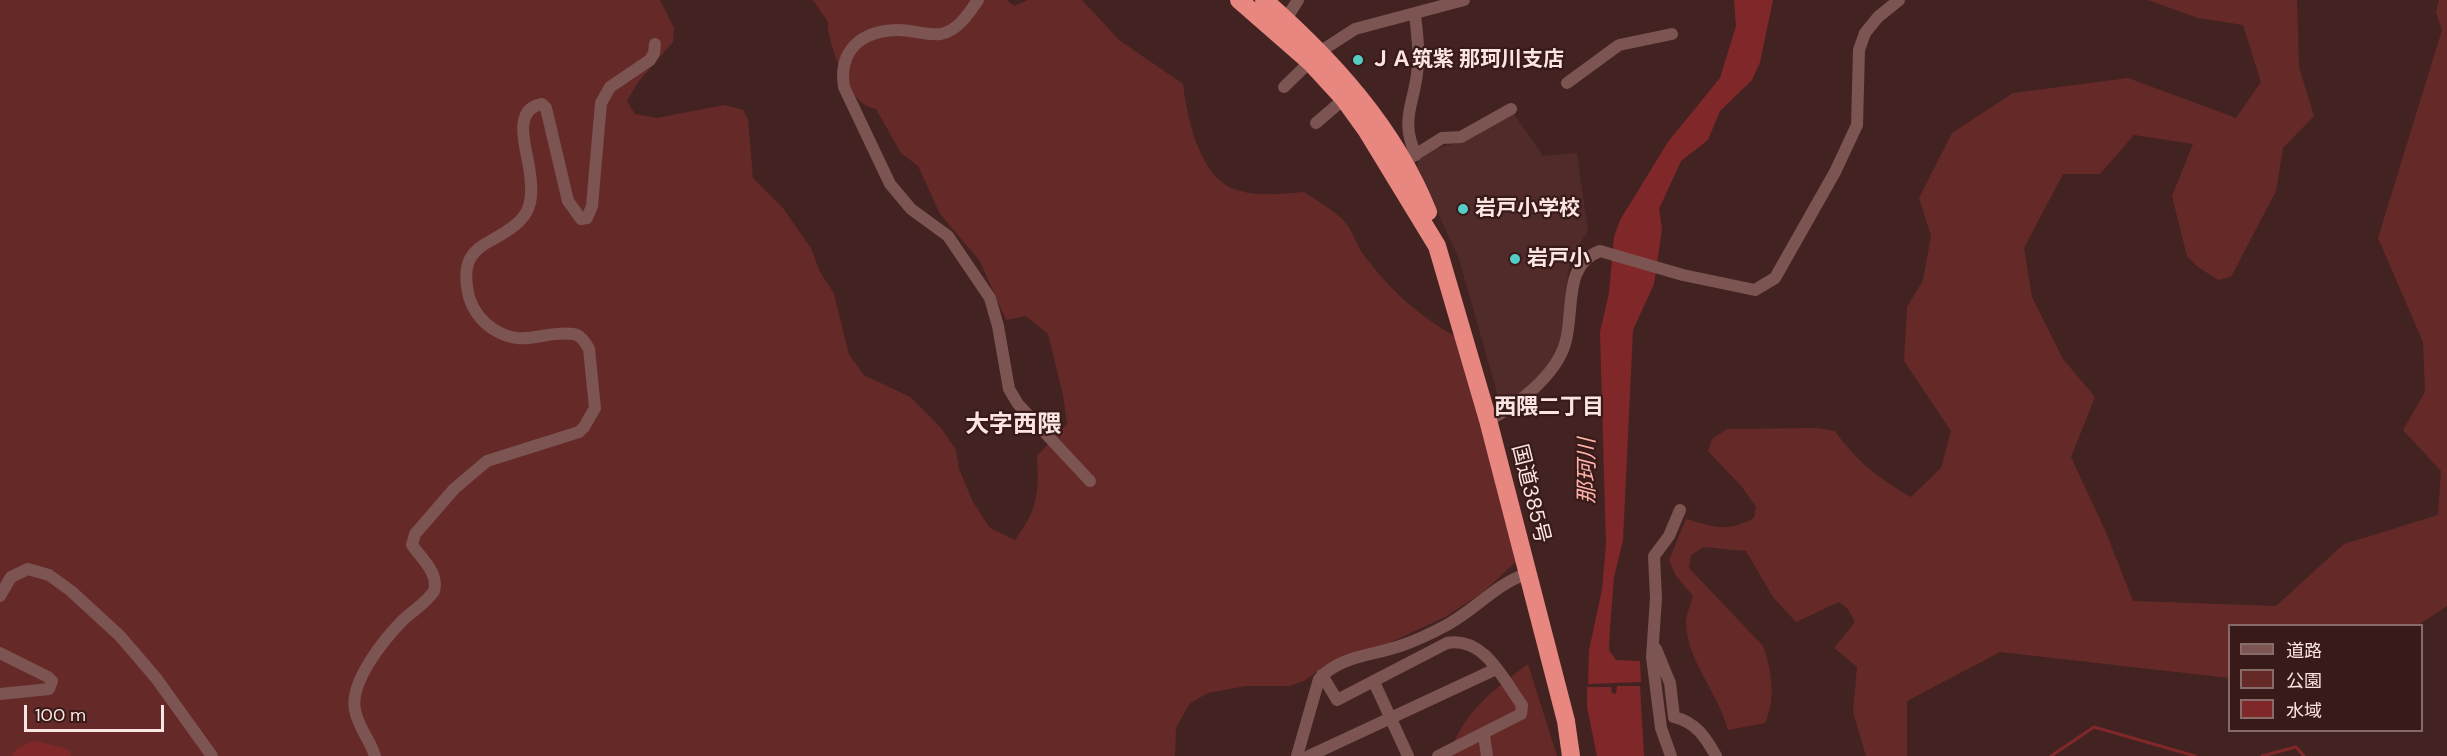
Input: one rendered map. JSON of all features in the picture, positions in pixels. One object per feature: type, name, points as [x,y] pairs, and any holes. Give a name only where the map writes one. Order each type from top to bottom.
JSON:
[{"type":"highway","name":"国道385号","points":[[1239,0],[1315,56],[1378,121],[1404,162],[1437,246],[1488,420],[1566,721],[1571,756]]},
{"type":"highway","name":"国道385号","points":[[1264,0],[1286,19],[1344,99],[1404,162]]},
{"type":"street","points":[[978,0],[963,22],[941,34],[897,30],[877,33],[855,43],[844,61],[842,72],[844,87],[890,184],[911,208],[948,236],[990,298],[999,326],[1006,380],[1018,404],[1090,481]]},
{"type":"street","points":[[1286,19],[1298,0]]},
{"type":"street","points":[[1284,87],[1315,56],[1355,29],[1464,0]]},
{"type":"street","points":[[1488,420],[1516,402],[1557,360],[1564,345],[1570,320],[1578,267],[1587,256],[1600,251],[1664,270],[1755,290],[1775,278],[1836,172],[1857,125],[1859,50],[1865,33],[1878,17],[1899,0]]},
{"type":"street","points":[[1404,162],[1410,141],[1408,106],[1417,75],[1419,57],[1414,14]]},
{"type":"street","points":[[1567,83],[1619,45],[1672,34]]},
{"type":"street","points":[[375,756],[357,719],[354,696],[362,675],[401,622],[434,591],[436,585],[432,572],[412,545],[415,534],[454,489],[487,461],[579,432],[590,419],[595,408],[589,349],[584,341],[573,334],[520,340],[500,334],[477,315],[467,287],[466,270],[470,258],[477,250],[517,226],[530,206],[532,183],[522,127],[524,116],[535,105],[542,104],[546,108],[568,201],[575,214],[581,219],[586,218],[592,206],[601,103],[610,87],[650,60],[655,44]]},
{"type":"street","points":[[1316,123],[1344,99]]},
{"type":"street","points":[[1404,162],[1442,138],[1461,137],[1511,109]]},
{"type":"street","points":[[1671,756],[1661,728],[1653,642],[1656,598],[1654,556],[1669,536],[1680,510]]},
{"type":"street","points":[[0,597],[11,577],[27,569],[49,575],[71,591],[135,652],[212,756]]},
{"type":"street","points":[[1303,755],[1315,690],[1322,675],[1339,662],[1404,645],[1448,625],[1514,578],[1527,574]]},
{"type":"street","points":[[1322,675],[1337,699],[1447,643],[1455,642],[1479,649],[1522,705],[1521,714],[1484,735],[1438,756]]},
{"type":"street","points":[[1653,642],[1670,683],[1674,717],[1684,720],[1704,734],[1716,756]]},
{"type":"street","points":[[0,653],[52,681],[49,689],[39,692],[0,694]]},
{"type":"street","points":[[1303,755],[1391,718],[1496,669]]},
{"type":"street","points":[[1374,682],[1408,756]]},
{"type":"street","points":[[1484,735],[1487,756]]},
{"type":"shaded area","name":"岩戸小","points":[[1512,111],[1543,156],[1577,153],[1588,231],[1570,259],[1566,290],[1565,332],[1554,356],[1533,384],[1501,407],[1459,259],[1417,167],[1419,160],[1435,149],[1466,140]]},
{"type":"green space","points":[[0,0],[660,0],[674,28],[673,42],[638,82],[627,101],[635,114],[657,118],[724,105],[743,110],[748,119],[753,178],[783,208],[812,250],[819,270],[834,294],[849,355],[864,375],[910,397],[941,428],[956,450],[959,469],[973,502],[990,528],[1015,540],[1033,510],[1038,480],[1037,456],[1067,424],[1063,395],[1048,334],[1026,316],[1006,320],[980,261],[940,214],[918,166],[901,153],[876,109],[867,106],[856,97],[833,50],[828,22],[813,0],[1007,0],[1014,6],[1028,0],[1082,0],[1119,40],[1183,84],[1197,144],[1212,172],[1222,182],[1242,192],[1269,194],[1304,192],[1345,222],[1363,254],[1406,302],[1459,338],[1517,561],[1482,593],[1445,617],[1357,658],[1316,672],[1304,681],[1289,686],[1246,686],[1208,693],[1190,703],[1176,728],[1175,756],[0,756]]},
{"type":"green space","points":[[2148,0],[2297,0],[2299,67],[2314,116],[2283,148],[2276,191],[2231,277],[2218,280],[2198,267],[2187,256],[2172,196],[2193,144],[2134,135],[2100,174],[2063,174],[2024,248],[2032,297],[2063,359],[2095,397],[2071,457],[2105,530],[2133,601],[2276,606],[2344,544],[2438,515],[2441,471],[2403,430],[2425,392],[2423,342],[2378,238],[2442,30],[2436,12],[2439,0],[2447,0],[2447,606],[2420,624],[2228,624],[2228,678],[2000,652],[1907,701],[1907,756],[1866,756],[1853,712],[1857,667],[1834,648],[1855,622],[1848,609],[1839,602],[1796,622],[1773,597],[1746,551],[1704,547],[1691,555],[1689,568],[1763,646],[1769,665],[1772,695],[1765,723],[1728,730],[1718,703],[1697,664],[1688,637],[1686,620],[1693,596],[1676,576],[1669,560],[1686,519],[1712,526],[1728,527],[1754,518],[1756,507],[1742,487],[1708,451],[1712,439],[1727,429],[1817,428],[1835,431],[1869,468],[1911,497],[1941,468],[1951,431],[1904,361],[1907,307],[1923,280],[1931,236],[1919,198],[1952,133],[2013,93],[2128,78],[2236,118],[2261,82],[2243,25],[2198,18]]},
{"type":"green space","points":[[1528,664],[1557,756],[1449,756],[1462,727],[1481,703]]},
{"type":"water","points":[[1734,0],[1773,0],[1760,62],[1752,80],[1720,111],[1708,140],[1681,161],[1659,209],[1662,229],[1654,284],[1633,330],[1623,540],[1614,577],[1609,650],[1616,660],[1640,661],[1641,682],[1588,684],[1589,650],[1602,590],[1606,544],[1600,332],[1609,293],[1614,237],[1620,220],[1668,142],[1720,78],[1736,26]]},
{"type":"water","points":[[1617,686],[1640,686],[1644,756],[1597,756],[1587,707],[1587,687],[1611,687],[1612,693],[1616,694]]},
{"type":"waterway","points":[[2051,756],[2094,727],[2195,756]]},
{"type":"waterway","points":[[2262,756],[2296,747],[2304,756]]},
{"type":"waterway","points":[[21,756],[34,749],[63,756]]},
{"type":"place","name":"ＪＡ筑紫 那珂川支店","points":[[1358,60]]},
{"type":"place","name":"岩戸小学校","points":[[1463,209]]},
{"type":"place","name":"岩戸小","points":[[1515,259]]},
{"type":"district","name":"西隈二丁目","points":[[1549,408]]},
{"type":"district","name":"大字西隈","points":[[1013,426]]},
{"type":"water label","name":"那珂川","points":[[1588,471]]}]
